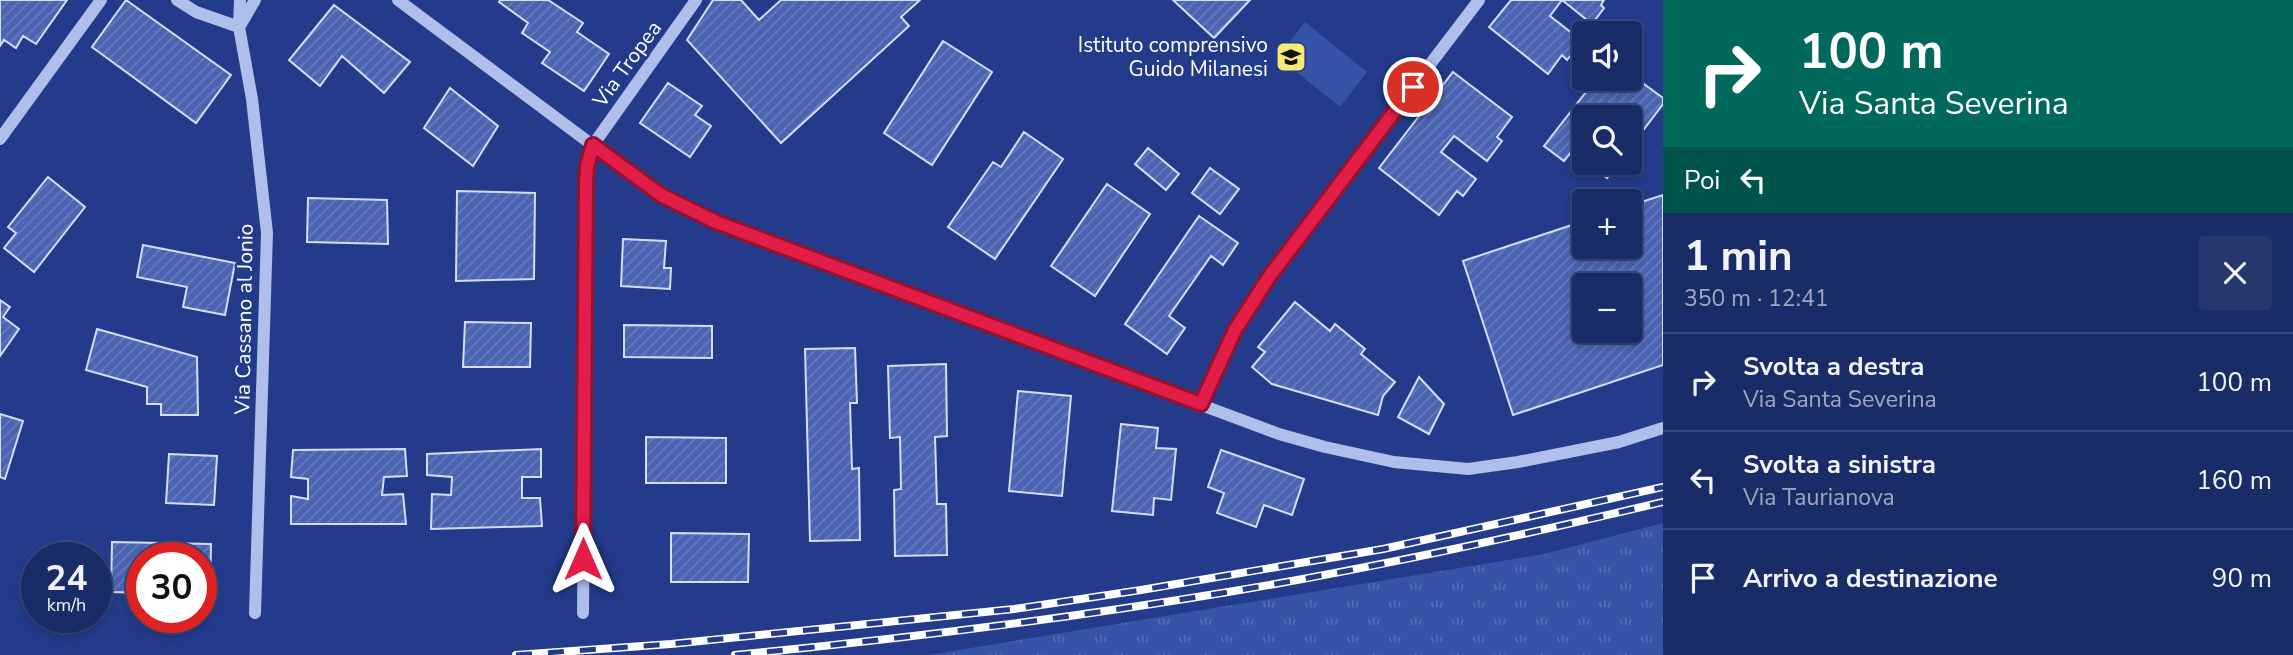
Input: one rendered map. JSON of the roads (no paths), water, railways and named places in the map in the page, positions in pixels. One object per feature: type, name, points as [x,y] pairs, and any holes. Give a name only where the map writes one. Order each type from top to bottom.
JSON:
[{"type":"street","points":[[0,139],[101,0]]},
{"type":"street","points":[[177,0],[196,12],[239,27],[255,0]]},
{"type":"street","name":"Via Cassano al Jonio","points":[[240,0],[239,27],[252,99],[267,233],[255,613]]},
{"type":"street","points":[[398,0],[661,195],[716,222],[1279,434],[1395,462],[1468,469],[1619,442],[1663,428]]},
{"type":"street","name":"Via Tropea","points":[[583,613],[587,166],[593,145],[696,0]]},
{"type":"street","points":[[1201,404],[1235,330],[1281,260],[1479,0]]},
{"type":"railway","points":[[516,655],[671,644],[1014,609],[1383,549],[1663,487]]},
{"type":"railway","points":[[735,655],[982,628],[1228,592],[1446,551],[1663,502]]},
{"type":"place","name":"Istituto comprensivo Guido Milanesi","points":[[1291,57]]}]
